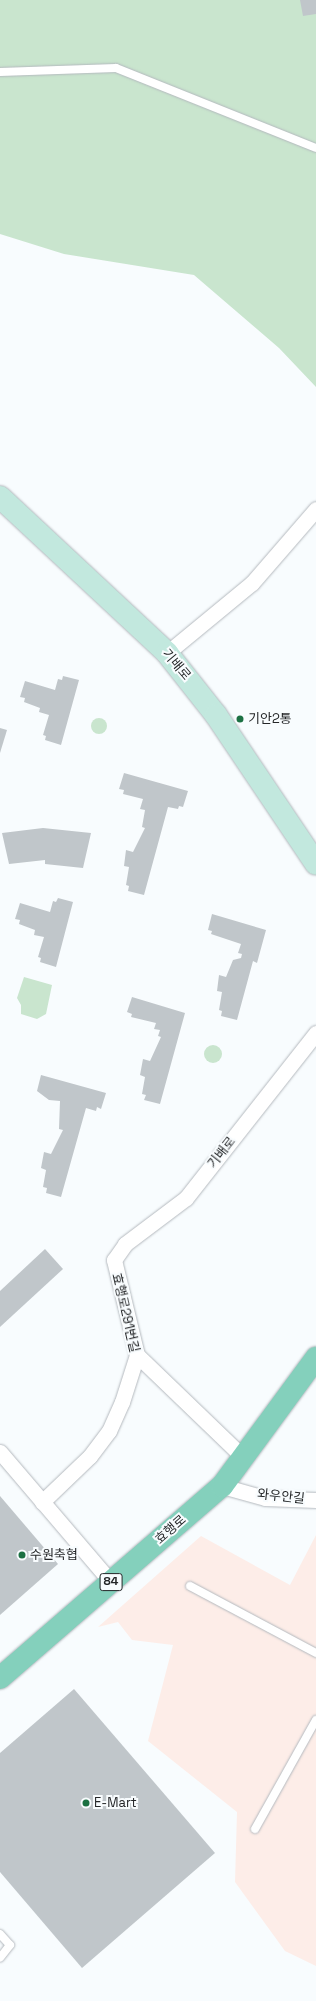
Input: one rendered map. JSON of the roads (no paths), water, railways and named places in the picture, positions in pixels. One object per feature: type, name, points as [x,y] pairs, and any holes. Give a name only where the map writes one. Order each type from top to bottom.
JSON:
[{"type":"main road","name":"효행로","points":[[0,1678],[222,1486],[245,1458],[316,1358]]},
{"type":"street","name":"기배로","points":[[0,497],[167,653],[216,715],[316,864]]},
{"type":"street","points":[[167,653],[252,583],[316,509]]},
{"type":"street","name":"기배로","points":[[114,1260],[125,1244],[186,1198],[316,1033]]},
{"type":"street","name":"효행로291번길","points":[[42,1502],[85,1461],[109,1431],[122,1402],[137,1355],[114,1260]]},
{"type":"street","points":[[137,1355],[245,1458]]},
{"type":"street","points":[[0,1452],[111,1582]]},
{"type":"street","name":"와우안길","points":[[222,1486],[265,1498],[316,1500]]},
{"type":"lane","points":[[0,72],[116,68],[316,148]]},
{"type":"lane","points":[[190,1586],[316,1654]]},
{"type":"lane","points":[[255,1830],[316,1720]]},
{"type":"lane","points":[[0,1934],[10,1945],[0,1958]]},
{"type":"place","name":"기안2통","points":[[240,719]]},
{"type":"place","name":"수원축협","points":[[22,1555]]},
{"type":"place","name":"E-Mart","points":[[86,1803]]}]
